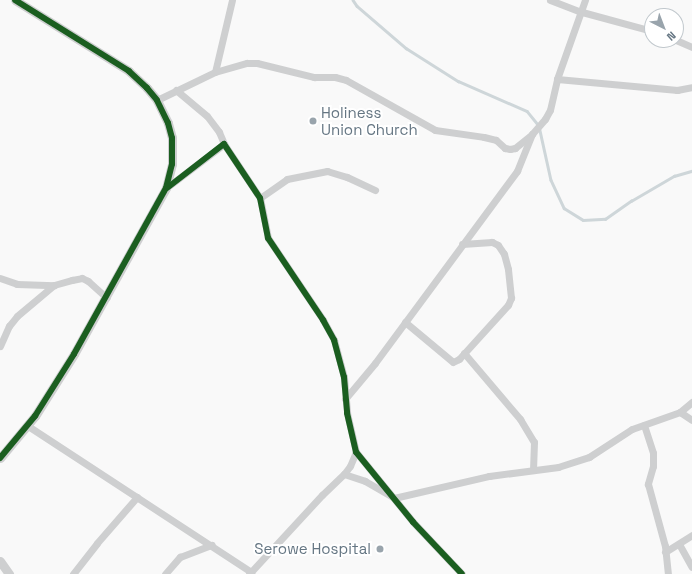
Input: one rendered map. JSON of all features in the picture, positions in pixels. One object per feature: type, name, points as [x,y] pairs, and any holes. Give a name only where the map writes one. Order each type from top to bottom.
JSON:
[{"type":"street","points":[[0,458],[28,426],[74,354],[107,298],[166,188],[172,164],[172,138],[168,122],[157,100],[129,71],[15,0]]},
{"type":"street","points":[[215,72],[232,0]]},
{"type":"street","points":[[550,0],[582,12],[644,29]]},
{"type":"street","points":[[157,100],[215,72],[237,64],[257,63],[314,77],[335,77],[346,80],[435,130],[484,137],[496,140],[505,148],[515,148],[532,134],[545,119],[550,110],[557,79],[585,0]]},
{"type":"street","points":[[557,79],[669,90],[692,87]]},
{"type":"street","points":[[176,90],[206,116],[219,132],[224,144],[260,198],[268,238],[323,320],[334,340],[344,377],[345,399],[356,452],[394,498],[462,574]]},
{"type":"street","points":[[345,399],[375,363],[517,171],[532,134]]},
{"type":"street","points":[[166,188],[224,144]]},
{"type":"street","points":[[260,198],[287,179],[327,171],[343,175],[375,190]]},
{"type":"street","points":[[405,322],[451,362],[457,361],[508,305],[511,298],[508,269],[504,254],[498,245],[492,242],[462,244]]},
{"type":"street","points":[[0,278],[17,284],[54,285],[72,280],[86,279],[107,298]]},
{"type":"street","points":[[0,346],[9,326],[17,316],[54,285]]},
{"type":"street","points":[[464,353],[520,419],[534,442],[533,469]]},
{"type":"street","points":[[344,474],[365,481],[394,498],[489,476],[533,469],[558,467],[589,457],[632,430],[680,412],[692,402]]},
{"type":"street","points":[[680,412],[692,420]]},
{"type":"street","points":[[644,425],[653,453],[653,466],[648,484],[665,552],[668,574]]},
{"type":"street","points":[[28,426],[212,545],[250,573],[322,495],[344,474],[350,466],[356,452]]},
{"type":"street","points":[[73,574],[92,548],[137,497]]},
{"type":"street","points":[[665,552],[692,535]]},
{"type":"street","points":[[679,544],[692,567]]},
{"type":"street","points":[[165,574],[180,557],[212,545]]},
{"type":"street","points":[[0,561],[9,574]]},
{"type":"waterway","points":[[353,0],[357,6],[406,48],[458,81],[527,111],[539,126],[551,180],[564,208],[583,220],[605,219],[631,201],[674,176],[692,171]]},
{"type":"cycle path","points":[[0,458],[35,416],[74,354],[166,188],[172,164],[172,138],[168,123],[157,100],[147,88],[129,71],[15,0]]},
{"type":"cycle path","points":[[167,188],[224,144],[260,198],[268,238],[323,320],[334,340],[344,377],[347,413],[356,452],[413,522],[462,574]]},
{"type":"place","name":"Holiness Union Church","points":[[313,121]]},
{"type":"place","name":"Serowe Hospital","points":[[380,549]]}]
